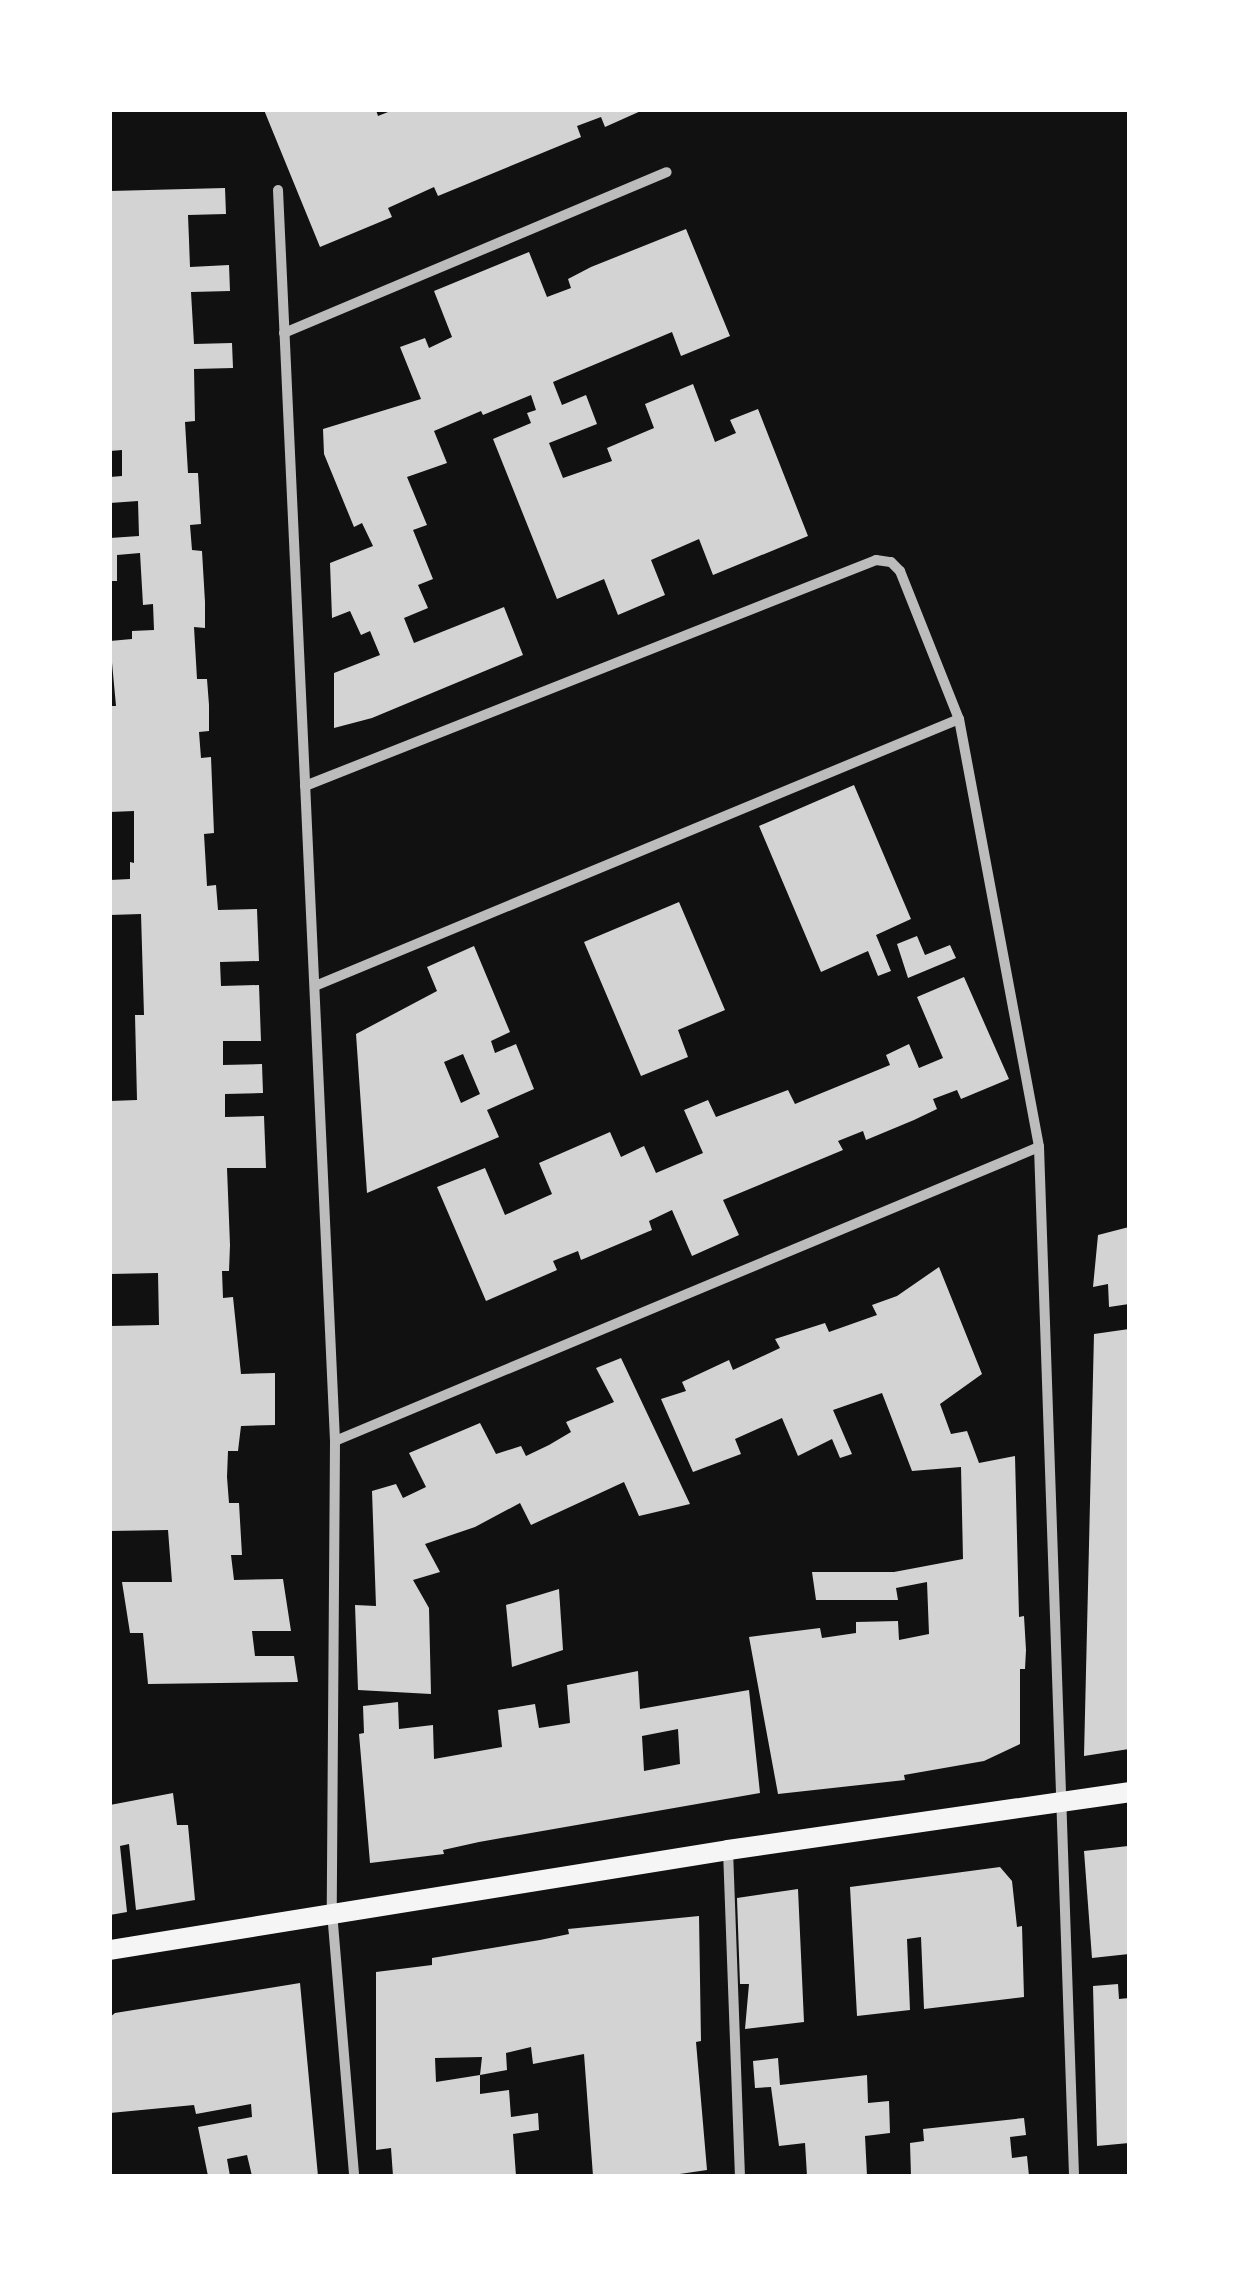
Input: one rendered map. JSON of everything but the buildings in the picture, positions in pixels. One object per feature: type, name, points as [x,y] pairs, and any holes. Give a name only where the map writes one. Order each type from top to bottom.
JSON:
[{"type":"main road","points":[[110,1950],[728,1850],[1129,1792]]},
{"type":"street","points":[[284,333],[667,172]]},
{"type":"street","points":[[278,190],[336,1440],[332,1912],[354,2176]]},
{"type":"street","points":[[305,786],[876,560],[891,562],[900,571],[959,719],[1040,1147],[1074,2176]]},
{"type":"street","points":[[315,986],[959,719]]},
{"type":"street","points":[[336,1440],[1040,1147]]},
{"type":"street","points":[[728,1850],[740,2176]]}]
